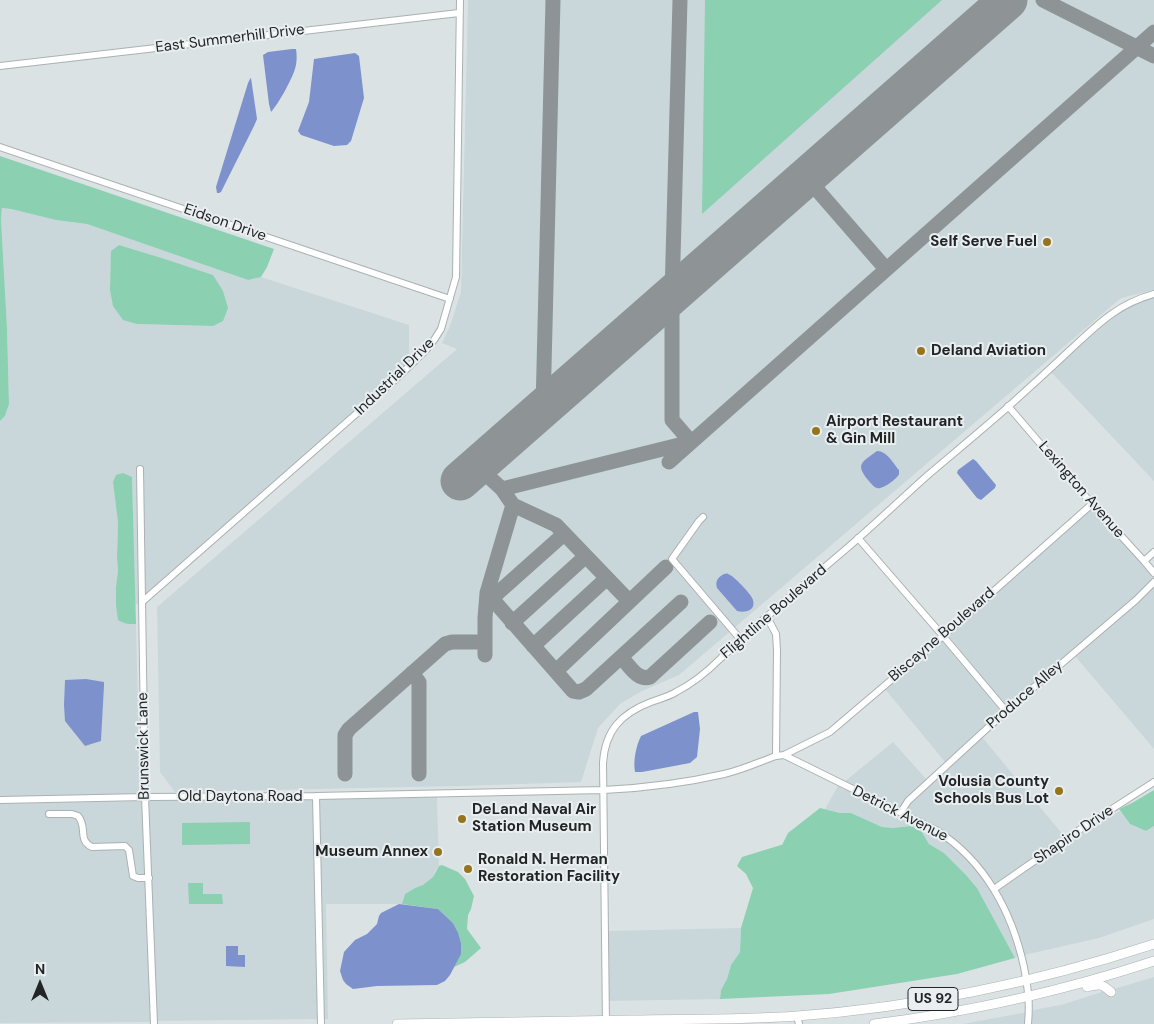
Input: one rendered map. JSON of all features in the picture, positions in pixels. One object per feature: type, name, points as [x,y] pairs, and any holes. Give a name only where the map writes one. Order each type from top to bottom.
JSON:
[{"type":"main road","name":"US 92","points":[[398,1024],[728,1019],[798,1020],[977,991],[1026,981],[1154,944]]},
{"type":"main road","name":"US 92","points":[[874,1024],[946,1013],[1048,992],[1154,961]]},
{"type":"main road","points":[[1048,992],[1065,993],[1098,984],[1110,992],[1113,979],[1120,972]]},
{"type":"street","name":"Industrial Drive","points":[[142,602],[397,378],[426,350],[441,329],[456,276],[460,0]]},
{"type":"street","name":"East Summerhill Drive","points":[[0,66],[459,12]]},
{"type":"street","name":"Eidson Drive","points":[[0,147],[450,299]]},
{"type":"street","name":"Flightline Boulevard","points":[[606,1022],[604,752],[614,726],[635,709],[674,694],[690,684],[1008,406],[1105,318],[1142,297],[1154,294]]},
{"type":"street","name":"Lexington Avenue","points":[[1008,406],[1154,573]]},
{"type":"street","name":"Brunswick Lane","points":[[140,469],[145,797],[154,1024]]},
{"type":"street","name":"Biscayne Boulevard","points":[[784,755],[830,732],[944,636],[1092,504]]},
{"type":"street","points":[[703,517],[672,559],[741,640]]},
{"type":"street","points":[[858,538],[944,636],[1006,711]]},
{"type":"street","points":[[1144,560],[1154,552]]},
{"type":"street","name":"Produce Alley","points":[[901,812],[908,801],[1006,711],[1136,600],[1154,582]]},
{"type":"street","points":[[767,617],[776,634],[776,756]]},
{"type":"street","points":[[604,790],[648,787],[687,781],[725,773],[784,755]]},
{"type":"street","name":"Detrick Avenue","points":[[784,755],[936,830],[951,839],[974,862],[994,889],[1007,914],[1019,947],[1030,996],[1028,1024]]},
{"type":"street","name":"Shapiro Drive","points":[[994,889],[1076,832],[1154,782]]},
{"type":"street","name":"Old Daytona Road","points":[[0,800],[604,790]]},
{"type":"street","points":[[316,796],[321,1024]]},
{"type":"street","points":[[49,814],[72,814],[78,816],[82,822],[84,840],[92,847],[125,846],[129,850],[134,876],[148,878]]},
{"type":"shaded area","points":[[468,0],[1154,0],[1154,290],[1121,298],[679,675],[640,692],[620,704],[598,728],[581,782],[175,792],[160,772],[157,607],[457,349],[442,343],[450,326],[461,292]]},
{"type":"shaded area","points":[[2,208],[56,220],[87,224],[248,280],[261,277],[409,325],[409,362],[145,595],[144,529],[140,600],[135,606],[132,477],[113,482],[118,523],[116,587],[130,625],[136,624],[140,794],[0,797],[0,421],[5,416],[9,404]],"holes":[[[119,245],[213,275],[213,326],[137,324],[110,290],[111,263]],[[104,682],[101,741],[85,746]]]},
{"type":"shaded area","points":[[1154,297],[1154,481],[1051,372],[1108,320],[1143,300]]},
{"type":"shaded area","points":[[1091,508],[1154,578],[1134,598],[1006,706],[948,636]]},
{"type":"shaded area","points":[[1154,587],[1154,749],[1075,656],[1138,603]]},
{"type":"shaded area","points":[[943,640],[1001,710],[945,762],[885,689]]},
{"type":"shaded area","points":[[982,737],[1064,836],[995,885],[975,860],[952,837],[905,811],[910,804]]},
{"type":"shaded area","points":[[893,742],[927,780],[906,799],[900,808],[844,782]]},
{"type":"shaded area","points":[[838,786],[935,833],[956,848],[972,864],[992,891],[1005,916],[1018,957],[1015,958],[977,888],[944,853],[929,844],[922,832],[911,826],[882,827],[851,813],[840,813],[825,809]]},
{"type":"shaded area","points":[[437,797],[439,866],[433,877],[423,886],[405,894],[402,904],[326,904],[328,1019],[323,1019],[319,799]]},
{"type":"shaded area","points":[[313,800],[318,1019],[156,1021],[148,801]]},
{"type":"shaded area","points":[[142,801],[145,875],[136,873],[132,849],[125,843],[89,842],[85,821],[79,813],[72,811],[47,811],[46,817],[71,817],[76,819],[80,823],[81,841],[91,850],[124,849],[137,881],[146,881],[151,1022],[0,1023],[0,804]]},
{"type":"shaded area","points":[[1120,811],[1130,824],[1146,831],[1154,826],[1154,919],[1099,938],[1024,955],[1010,913],[998,890],[1075,837]]},
{"type":"shaded area","points":[[741,928],[740,952],[731,965],[721,990],[720,999],[608,1001],[608,931]]},
{"type":"shaded area","points":[[1154,977],[1154,1024],[1031,1024],[1033,1010],[1061,1005],[1105,991],[1111,997],[1113,996],[1114,989]]},
{"type":"shaded area","points":[[1027,1012],[1026,1024],[963,1024]]},
{"type":"green space","points":[[705,0],[942,0],[702,214]]},
{"type":"green space","points":[[0,156],[274,249],[261,277],[248,280],[87,224],[56,220],[2,208],[9,404],[5,416],[0,421]]},
{"type":"green space","points":[[119,245],[213,275],[223,291],[228,308],[223,321],[213,326],[137,324],[123,320],[113,306],[110,290],[111,251]]},
{"type":"green space","points":[[123,473],[132,477],[136,624],[127,624],[118,620],[116,605],[118,523],[113,482],[116,475]]},
{"type":"green space","points":[[1154,790],[1154,826],[1146,831],[1130,824],[1119,809]]},
{"type":"green space","points":[[820,808],[840,813],[851,813],[882,827],[911,826],[922,832],[929,844],[944,853],[977,888],[1015,958],[957,974],[829,994],[720,999],[721,990],[731,965],[740,952],[741,928],[753,888],[746,874],[737,866],[742,857],[782,845],[788,833]]},
{"type":"green space","points":[[250,822],[250,844],[182,845],[182,823]]},
{"type":"green space","points":[[442,865],[458,872],[465,879],[474,896],[468,915],[467,929],[481,948],[465,962],[454,967],[460,954],[461,943],[453,923],[438,909],[402,904],[405,894],[423,885],[433,877],[439,866]]},
{"type":"green space","points":[[188,883],[203,883],[203,894],[222,894],[223,904],[189,904]]},
{"type":"water","points":[[296,49],[295,69],[291,80],[271,112],[263,55],[268,52]]},
{"type":"water","points":[[355,53],[359,56],[364,98],[351,141],[347,145],[334,146],[301,135],[298,131],[309,102],[314,59]]},
{"type":"water","points":[[251,78],[257,119],[221,192],[217,193],[216,187]]},
{"type":"water","points":[[877,451],[887,455],[899,470],[899,474],[895,479],[886,486],[879,488],[874,487],[868,480],[861,467],[864,461]]},
{"type":"water","points":[[973,459],[996,485],[981,500],[977,498],[957,473],[958,470]]},
{"type":"water","points":[[724,574],[734,578],[749,594],[754,604],[751,609],[743,612],[737,611],[717,588],[716,583],[720,576]]},
{"type":"water","points":[[86,679],[104,682],[104,686],[101,741],[85,746],[65,721],[64,705],[65,680]]},
{"type":"water","points":[[694,712],[698,712],[700,729],[697,757],[690,763],[635,772],[635,754],[641,736]]},
{"type":"water","points":[[399,904],[438,909],[453,923],[461,943],[461,954],[450,975],[445,981],[437,985],[377,986],[353,989],[343,980],[340,971],[344,952],[355,940],[367,934],[377,924],[381,913]]},
{"type":"water","points":[[226,946],[238,946],[238,955],[245,955],[245,967],[226,966]]},
{"type":"taxiway","points":[[543,408],[553,0]]},
{"type":"taxiway","points":[[477,466],[502,489],[691,442],[672,420],[672,295],[680,0]]},
{"type":"taxiway","points":[[1043,0],[1154,56]]},
{"type":"taxiway","points":[[669,462],[1154,32]]},
{"type":"taxiway","points":[[806,177],[886,269]]},
{"type":"taxiway","points":[[485,655],[487,593],[513,505],[502,489]]},
{"type":"taxiway","points":[[513,505],[556,525],[629,601]]},
{"type":"taxiway","points":[[491,599],[564,534]]},
{"type":"taxiway","points":[[512,623],[586,556]]},
{"type":"taxiway","points":[[556,671],[666,567]]},
{"type":"taxiway","points":[[533,646],[607,578]]},
{"type":"taxiway","points":[[487,593],[573,691],[579,692],[586,689],[681,602]]},
{"type":"taxiway","points":[[621,657],[637,675],[645,678],[650,677],[710,622]]},
{"type":"taxiway","points":[[345,774],[345,735],[349,729],[445,644],[452,642],[485,642]]},
{"type":"taxiway","points":[[412,673],[419,682],[419,774]]},
{"type":"runway","points":[[460,481],[1008,0]]},
{"type":"place","name":"Self Serve Fuel","points":[[1047,242]]},
{"type":"place","name":"Deland Aviation","points":[[921,351]]},
{"type":"place","name":"Airport Restaurant & Gin Mill","points":[[816,431]]},
{"type":"place","name":"Volusia County Schools Bus Lot","points":[[1059,791]]},
{"type":"place","name":"DeLand Naval Air Station Museum","points":[[462,819]]},
{"type":"place","name":"Museum Annex","points":[[438,852]]},
{"type":"place","name":"Ronald N. Herman Restoration Facility","points":[[468,869]]}]
